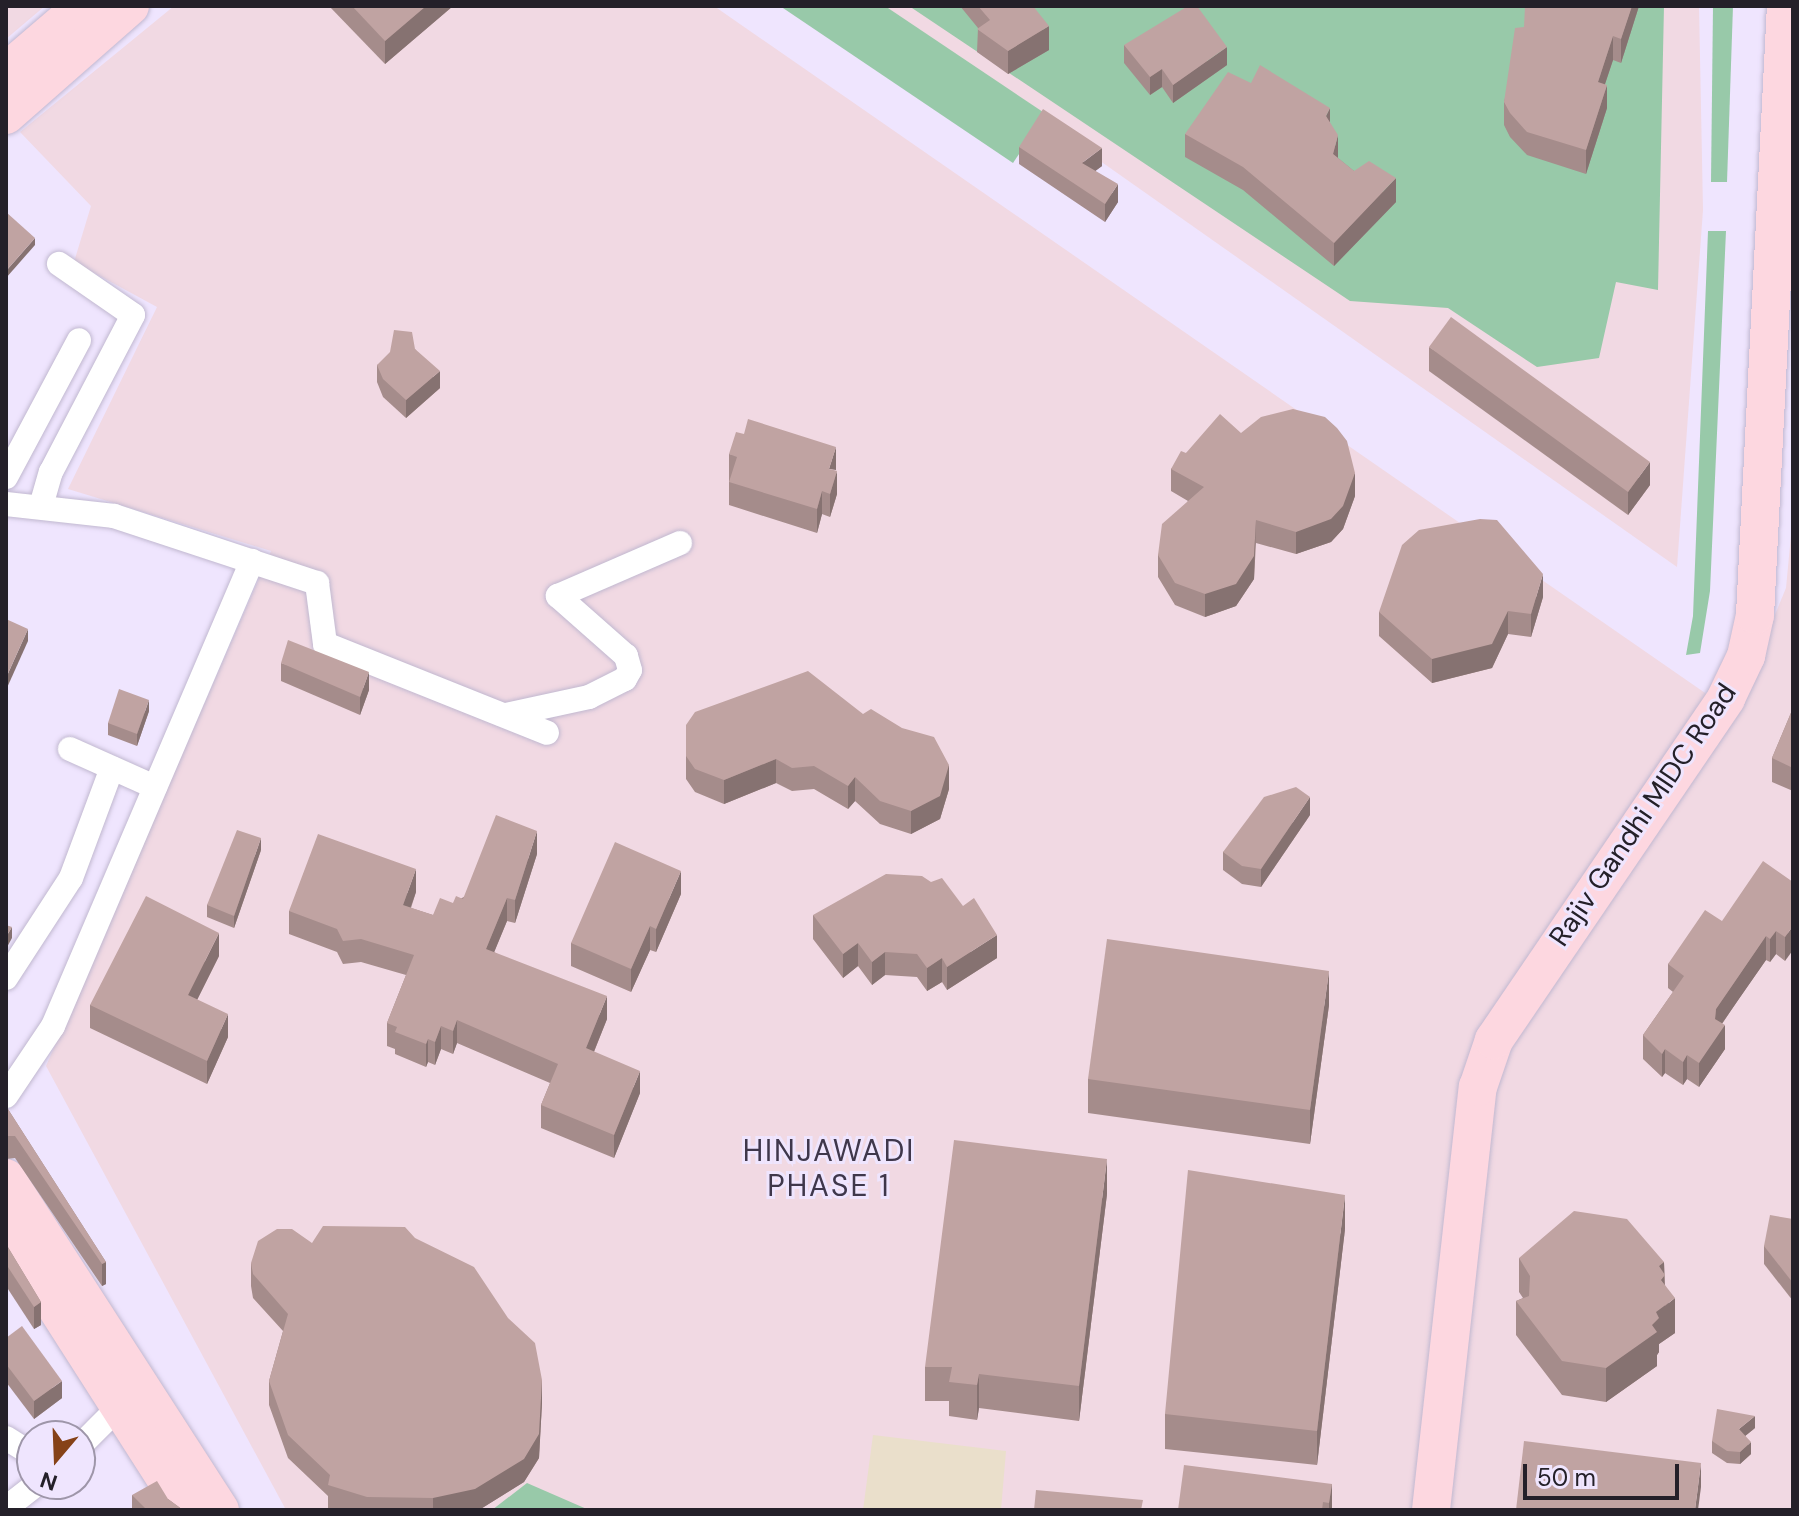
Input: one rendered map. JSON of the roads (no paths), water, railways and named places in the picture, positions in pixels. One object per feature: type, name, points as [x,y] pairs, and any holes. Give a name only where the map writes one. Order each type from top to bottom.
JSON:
[{"type":"main road","points":[[6,72],[83,6]]},
{"type":"main road","points":[[6,115],[130,6]]},
{"type":"main road","name":"Rajiv Gandhi MIDC Road","points":[[1431,1510],[1478,1087],[1494,1040],[1562,913],[1707,684],[1724,648],[1761,6]]},
{"type":"main road","name":"Rajiv Gandhi MIDC Road","points":[[1408,1510],[1455,1082],[1474,1029],[1726,698],[1749,642],[1755,615],[1786,6]]},
{"type":"main road","points":[[6,1178],[220,1510]]},
{"type":"main road","points":[[6,1229],[186,1510]]},
{"type":"street","points":[[41,506],[56,461],[133,315],[59,264]]},
{"type":"street","points":[[6,477],[79,340]]},
{"type":"street","points":[[6,504],[114,516],[317,583],[325,644],[547,733]]},
{"type":"street","points":[[503,716],[589,697],[625,679],[630,670],[626,656],[558,596],[680,543]]},
{"type":"street","points":[[6,1096],[53,1026],[252,561]]},
{"type":"street","points":[[70,749],[155,787]]},
{"type":"street","points":[[6,978],[71,878],[112,768]]},
{"type":"street","points":[[96,1430],[119,1407]]},
{"type":"district","name":"HINJAWADI PHASE 1","points":[[829,1168]]}]
